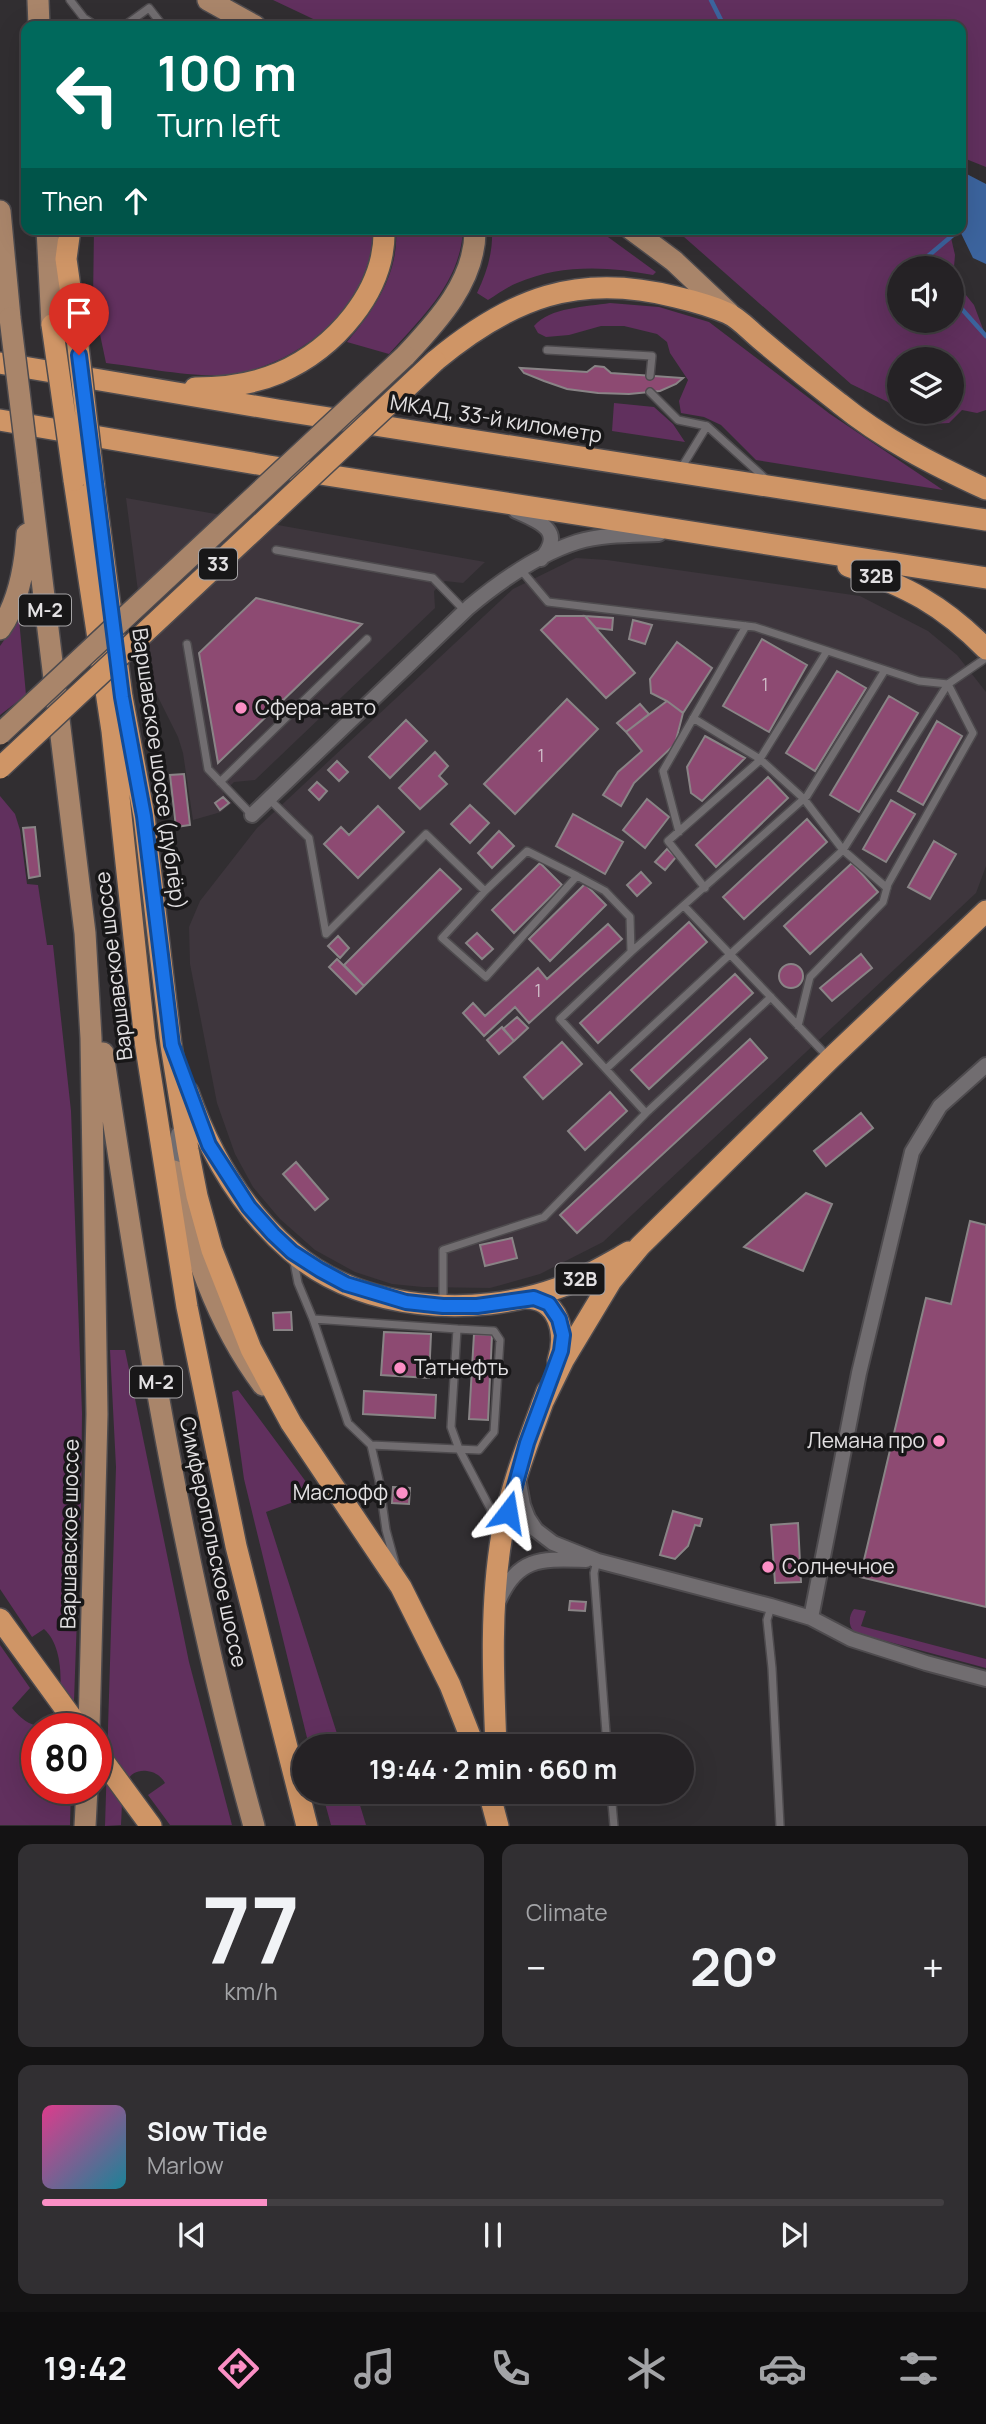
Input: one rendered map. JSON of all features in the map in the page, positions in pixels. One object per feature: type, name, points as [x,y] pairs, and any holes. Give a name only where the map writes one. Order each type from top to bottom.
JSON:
[{"type":"highway","points":[[66,259],[69,235]]},
{"type":"highway","points":[[116,384],[197,388],[241,384],[279,373],[339,332],[359,307],[376,276],[384,235]]},
{"type":"highway","name":"Варшавское шоссе (дублёр)","points":[[66,259],[76,329],[84,482],[144,816],[172,1045],[197,1196],[212,1251],[251,1349],[291,1423]]},
{"type":"highway","name":"33","points":[[0,768],[459,341],[519,305],[550,294],[583,288],[617,287],[653,291],[729,313]]},
{"type":"highway","points":[[729,313],[842,406],[918,456],[986,489]]},
{"type":"highway","name":"Варшавское шоссе","points":[[52,325],[84,482],[145,1041]]},
{"type":"highway","name":"МКАД, 33-й километр","points":[[0,363],[116,384],[986,520]]},
{"type":"highway","points":[[0,421],[986,578]]},
{"type":"highway","name":"32B","points":[[748,540],[826,558],[888,580],[927,600],[960,623],[986,649]]},
{"type":"highway","points":[[542,1404],[564,1359],[606,1290],[640,1245],[986,911]]},
{"type":"highway","name":"Симферопольское шоссе","points":[[145,1041],[179,1262],[208,1418],[236,1546],[307,1825]]},
{"type":"highway","name":"32B","points":[[172,1045],[209,1145],[249,1207],[292,1252],[346,1284],[406,1302],[477,1306],[556,1289],[593,1273],[640,1245]]},
{"type":"highway","points":[[496,1734],[493,1614],[503,1532],[517,1473],[561,1351],[563,1335],[559,1319],[549,1304],[534,1298],[515,1299]]},
{"type":"highway","name":"Варшавское шоссе","points":[[291,1423],[401,1587],[450,1685],[469,1734]]},
{"type":"highway","points":[[0,1619],[68,1713]]},
{"type":"highway","points":[[112,1773],[149,1823]]},
{"type":"highway","points":[[493,1804],[500,1825]]},
{"type":"highway","points":[[499,1804],[500,1825]]},
{"type":"main road","points":[[38,0],[39,21]]},
{"type":"main road","points":[[208,0],[247,21]]},
{"type":"main road","name":"Варшавское шоссе","points":[[0,211],[10,318],[85,933],[93,1093],[97,1414],[89,1713]]},
{"type":"main road","name":"Варшавское шоссе","points":[[47,235],[52,325]]},
{"type":"main road","name":"Варшавское шоссе (дублёр)","points":[[61,235],[66,259]]},
{"type":"main road","points":[[0,734],[405,356],[440,317],[459,288],[470,265],[475,235]]},
{"type":"main road","points":[[639,235],[674,261],[729,313]]},
{"type":"main road","points":[[0,629],[17,592],[26,558],[29,473]]},
{"type":"main road","name":"Симферопольское шоссе","points":[[85,933],[142,1315],[211,1659],[254,1825]]},
{"type":"main road","name":"Варшавское шоссе","points":[[145,1041],[199,1266],[218,1311],[246,1362],[291,1423]]},
{"type":"main road","points":[[85,1825],[86,1804]]},
{"type":"street","points":[[454,495],[503,507],[537,520],[548,529],[552,540],[548,551],[540,560]]},
{"type":"street","points":[[252,815],[465,611],[497,584],[577,542],[613,535],[713,535]]},
{"type":"street","points":[[811,1618],[859,1373],[912,1152],[940,1105],[986,1065]]},
{"type":"street","points":[[179,1094],[179,1262]]},
{"type":"street","points":[[517,1473],[523,1505],[536,1530],[552,1543],[598,1561],[811,1618],[851,1639],[986,1679]]},
{"type":"street","points":[[493,1614],[510,1578],[525,1566],[549,1559],[598,1561]]},
{"type":"lane","points":[[70,0],[89,21]]},
{"type":"lane","points":[[131,21],[149,8],[159,21]]},
{"type":"lane","points":[[547,351],[652,356],[650,376]]},
{"type":"lane","points":[[650,392],[678,420],[707,426],[775,488]]},
{"type":"lane","points":[[679,472],[707,426]]},
{"type":"lane","points":[[276,550],[433,578],[465,611]]},
{"type":"lane","points":[[522,570],[548,602],[746,626],[919,681],[948,684]]},
{"type":"lane","points":[[679,832],[663,771],[746,626]]},
{"type":"lane","points":[[220,782],[368,639]]},
{"type":"lane","points":[[187,644],[208,769],[252,815]]},
{"type":"lane","points":[[705,888],[668,841],[760,758],[827,650]]},
{"type":"lane","points":[[606,1069],[843,850],[948,684],[986,658]]},
{"type":"lane","points":[[646,1113],[560,1019],[804,799],[885,670]]},
{"type":"lane","points":[[798,1026],[810,977],[883,902],[887,888],[973,733],[948,684]]},
{"type":"lane","points":[[693,718],[760,758],[804,799],[843,850],[887,888]]},
{"type":"lane","points":[[269,798],[309,838],[326,934],[426,834],[485,891]]},
{"type":"lane","points":[[577,876],[486,977],[442,939],[527,850],[577,876],[605,891],[630,917],[631,953]]},
{"type":"lane","points":[[684,906],[830,1059]]},
{"type":"lane","points":[[443,1306],[443,1250],[544,1217],[646,1113],[771,997]]},
{"type":"lane","points":[[292,1252],[298,1283],[348,1423],[370,1445],[379,1480],[386,1530],[401,1587]]},
{"type":"lane","points":[[313,1319],[495,1331],[500,1340],[494,1432],[479,1450],[370,1445]]},
{"type":"lane","points":[[457,1329],[451,1427],[459,1449],[503,1532]]},
{"type":"lane","points":[[598,1561],[594,1573],[606,1734]]},
{"type":"lane","points":[[771,1606],[767,1620],[780,1825]]},
{"type":"lane","points":[[612,1804],[614,1825]]},
{"type":"shaded area","points":[[273,0],[986,0],[986,167],[966,159],[966,21],[317,21]]},
{"type":"shaded area","points":[[94,235],[372,235],[370,255],[362,280],[349,303],[332,323],[289,355],[240,373],[210,375],[106,363],[93,301]]},
{"type":"shaded area","points":[[396,235],[462,235],[455,266],[438,298],[389,354],[347,342],[383,290],[396,245]]},
{"type":"shaded area","points":[[492,235],[605,235],[656,272],[653,275],[584,268],[550,272],[513,285],[488,300],[477,293],[489,262]]},
{"type":"shaded area","points":[[682,235],[950,235],[955,256],[887,256],[887,333],[964,333],[964,293],[974,305],[986,337],[986,410],[977,413],[964,410],[964,347],[887,347],[887,402],[851,384]]},
{"type":"shaded area","points":[[610,303],[659,307],[709,322],[830,414],[943,490],[756,460],[721,425],[704,417],[681,413],[679,401],[688,380],[670,353],[667,342],[657,334],[624,326],[601,326],[569,335],[546,337],[538,333],[534,326],[559,311]]},
{"type":"shaded area","points":[[614,403],[654,407],[673,424],[685,442],[612,431]]},
{"type":"shaded area","points":[[126,498],[485,562],[463,583],[445,581],[440,585],[434,591],[435,608],[255,780],[234,782],[223,793],[232,803],[221,812],[193,820],[183,753],[154,689],[148,669]]},
{"type":"shaded area","points":[[576,558],[607,560],[860,596],[928,631],[957,655],[986,692],[986,866],[976,893],[603,1242],[540,1274],[490,1288],[392,1284],[355,1272],[315,1250],[280,1219],[253,1187],[235,1154],[217,1103],[190,964],[189,927],[200,901],[257,828],[513,589]]},
{"type":"shaded area","points":[[19,619],[26,695],[0,715],[0,646]]},
{"type":"shaded area","points":[[0,796],[15,814],[20,830],[27,884],[38,885],[47,945],[53,945],[71,1111],[82,1413],[74,1713],[57,1713],[61,1682],[59,1658],[51,1637],[44,1629],[32,1637],[0,1589]]},
{"type":"shaded area","points":[[110,1350],[125,1350],[189,1662],[232,1825],[170,1825],[148,1795],[165,1783],[158,1775],[147,1771],[138,1772],[127,1782],[122,1799],[121,1825],[105,1826],[106,1804],[112,1804],[112,1713],[108,1713],[116,1467]]},
{"type":"shaded area","points":[[238,1390],[315,1494],[266,1512],[337,1734],[306,1734],[244,1479],[232,1392]]},
{"type":"shaded area","points":[[854,1609],[866,1611],[861,1626],[986,1659],[986,1668],[856,1633],[850,1622]]},
{"type":"shaded area","points":[[0,1645],[30,1688],[12,1708],[21,1717],[21,1804],[71,1804],[70,1825],[0,1825]]},
{"type":"shaded area","points":[[325,1804],[360,1804],[366,1825],[331,1825]]},
{"type":"water","points":[[966,174],[986,184],[986,264],[973,258],[962,235],[966,235]]},
{"type":"building","points":[[595,366],[604,367],[611,373],[683,378],[660,391],[598,393],[567,389],[524,373],[520,368],[587,372]]},
{"type":"building","name":"Сфера-авто","points":[[256,598],[362,624],[218,763],[199,653]]},
{"type":"building","points":[[556,616],[585,616],[635,673],[606,698],[541,630]]},
{"type":"building","points":[[585,616],[613,618],[612,630],[596,628]]},
{"type":"building","points":[[633,620],[652,625],[645,644],[629,639]]},
{"type":"building","points":[[762,639],[807,665],[769,732],[723,706]]},
{"type":"building","points":[[677,642],[712,668],[683,713],[651,693],[650,679]]},
{"type":"building","points":[[837,671],[866,688],[815,771],[786,753]]},
{"type":"building","points":[[889,696],[918,713],[859,812],[830,795]]},
{"type":"building","points":[[567,699],[598,729],[515,814],[484,784]]},
{"type":"building","points":[[667,701],[683,713],[675,744],[634,783],[621,806],[603,795],[618,772],[642,751],[626,732]]},
{"type":"building","points":[[640,704],[649,714],[626,732],[617,723]]},
{"type":"building","points":[[406,720],[427,741],[390,778],[369,757]]},
{"type":"building","points":[[937,721],[962,736],[923,805],[898,791]]},
{"type":"building","points":[[705,736],[745,758],[702,801],[691,793],[687,767]]},
{"type":"building","points":[[435,752],[448,766],[439,776],[447,784],[420,809],[399,788]]},
{"type":"building","points":[[337,761],[348,772],[339,781],[328,770]]},
{"type":"building","points":[[184,774],[190,825],[176,827],[170,775]]},
{"type":"building","points":[[768,777],[788,798],[716,867],[696,845]]},
{"type":"building","points":[[317,782],[327,791],[319,800],[309,790]]},
{"type":"building","points":[[223,797],[229,803],[220,810],[215,803]]},
{"type":"building","points":[[647,799],[669,817],[645,848],[623,830]]},
{"type":"building","points":[[891,800],[915,814],[886,862],[863,849]]},
{"type":"building","points":[[470,805],[489,823],[470,843],[451,824]]},
{"type":"building","points":[[378,806],[404,832],[358,878],[324,844],[341,827],[349,835]]},
{"type":"building","points":[[573,814],[623,842],[605,874],[556,846]]},
{"type":"building","points":[[807,819],[827,842],[744,919],[723,897]]},
{"type":"building","points":[[35,827],[40,876],[29,878],[23,828]]},
{"type":"building","points":[[499,831],[514,846],[492,868],[478,853]]},
{"type":"building","points":[[934,841],[956,854],[930,899],[908,887]]},
{"type":"building","points":[[667,849],[676,857],[665,870],[655,862]]},
{"type":"building","points":[[540,863],[562,885],[514,933],[492,910]]},
{"type":"building","points":[[852,863],[878,892],[810,954],[784,926]]},
{"type":"building","points":[[440,869],[461,889],[364,986],[344,965]]},
{"type":"building","points":[[641,872],[651,883],[637,896],[627,885]]},
{"type":"building","points":[[585,884],[606,905],[550,961],[529,939]]},
{"type":"building","points":[[689,922],[707,942],[598,1043],[580,1023]]},
{"type":"building","points":[[608,924],[622,939],[529,1023],[515,1007],[484,1036],[463,1013],[473,1003],[485,1016],[538,968],[547,979]]},
{"type":"building","points":[[477,933],[493,949],[482,959],[466,943]]},
{"type":"building","points":[[338,936],[349,948],[340,958],[328,946]]},
{"type":"building","points":[[861,954],[872,968],[832,1001],[820,988]]},
{"type":"building","points":[[337,959],[364,986],[356,994],[329,967]]},
{"type":"building","points":[[791,964],[800,967],[803,976],[800,985],[791,988],[782,985],[779,976],[782,967]]},
{"type":"building","points":[[735,974],[753,993],[649,1089],[631,1070]]},
{"type":"building","points":[[517,1017],[528,1028],[514,1041],[503,1029]]},
{"type":"building","points":[[502,1027],[514,1041],[499,1054],[487,1040]]},
{"type":"building","points":[[750,1039],[767,1058],[577,1233],[560,1215]]},
{"type":"building","points":[[562,1042],[582,1064],[543,1099],[524,1077]]},
{"type":"building","points":[[610,1092],[627,1111],[585,1150],[568,1131]]},
{"type":"building","points":[[861,1113],[873,1128],[826,1166],[814,1151]]},
{"type":"building","points":[[296,1162],[328,1199],[315,1210],[283,1174]]},
{"type":"building","points":[[806,1193],[832,1204],[803,1271],[744,1247]]},
{"type":"building","name":"Лемана про","points":[[970,1221],[986,1225],[986,1607],[860,1577],[926,1298],[951,1304]]},
{"type":"building","points":[[512,1238],[517,1258],[485,1266],[480,1245]]},
{"type":"building","points":[[291,1312],[292,1330],[274,1330],[273,1313]]},
{"type":"building","points":[[384,1332],[431,1334],[429,1378],[381,1375]]},
{"type":"building","points":[[474,1334],[492,1335],[488,1420],[469,1419]]},
{"type":"building","points":[[364,1391],[436,1395],[435,1418],[363,1414]]},
{"type":"building","points":[[393,1487],[410,1488],[409,1504],[392,1503]]},
{"type":"building","points":[[673,1511],[702,1519],[700,1526],[695,1525],[688,1546],[675,1559],[660,1555]]},
{"type":"building","points":[[798,1523],[801,1582],[775,1583],[771,1525]]},
{"type":"building","points":[[570,1601],[586,1602],[585,1611],[569,1610]]},
{"type":"waterway","points":[[711,0],[722,21]]},
{"type":"waterway","points":[[928,256],[953,235]]},
{"type":"waterway","points":[[964,311],[986,336]]},
{"type":"place","name":"Сфера-авто","points":[[241,708]]},
{"type":"place","name":"Татнефть","points":[[400,1368]]},
{"type":"place","name":"Лемана про","points":[[939,1441]]},
{"type":"place","name":"Маслофф","points":[[402,1493]]},
{"type":"place","name":"Солнечное","points":[[768,1567]]},
{"type":"route","points":[[79,355],[122,697],[144,816],[172,1045],[196,1115],[209,1145],[249,1207],[292,1252],[346,1284],[406,1302],[443,1306],[477,1306],[534,1298],[549,1304],[559,1319],[563,1335],[561,1351],[517,1473],[508,1512]]}]
